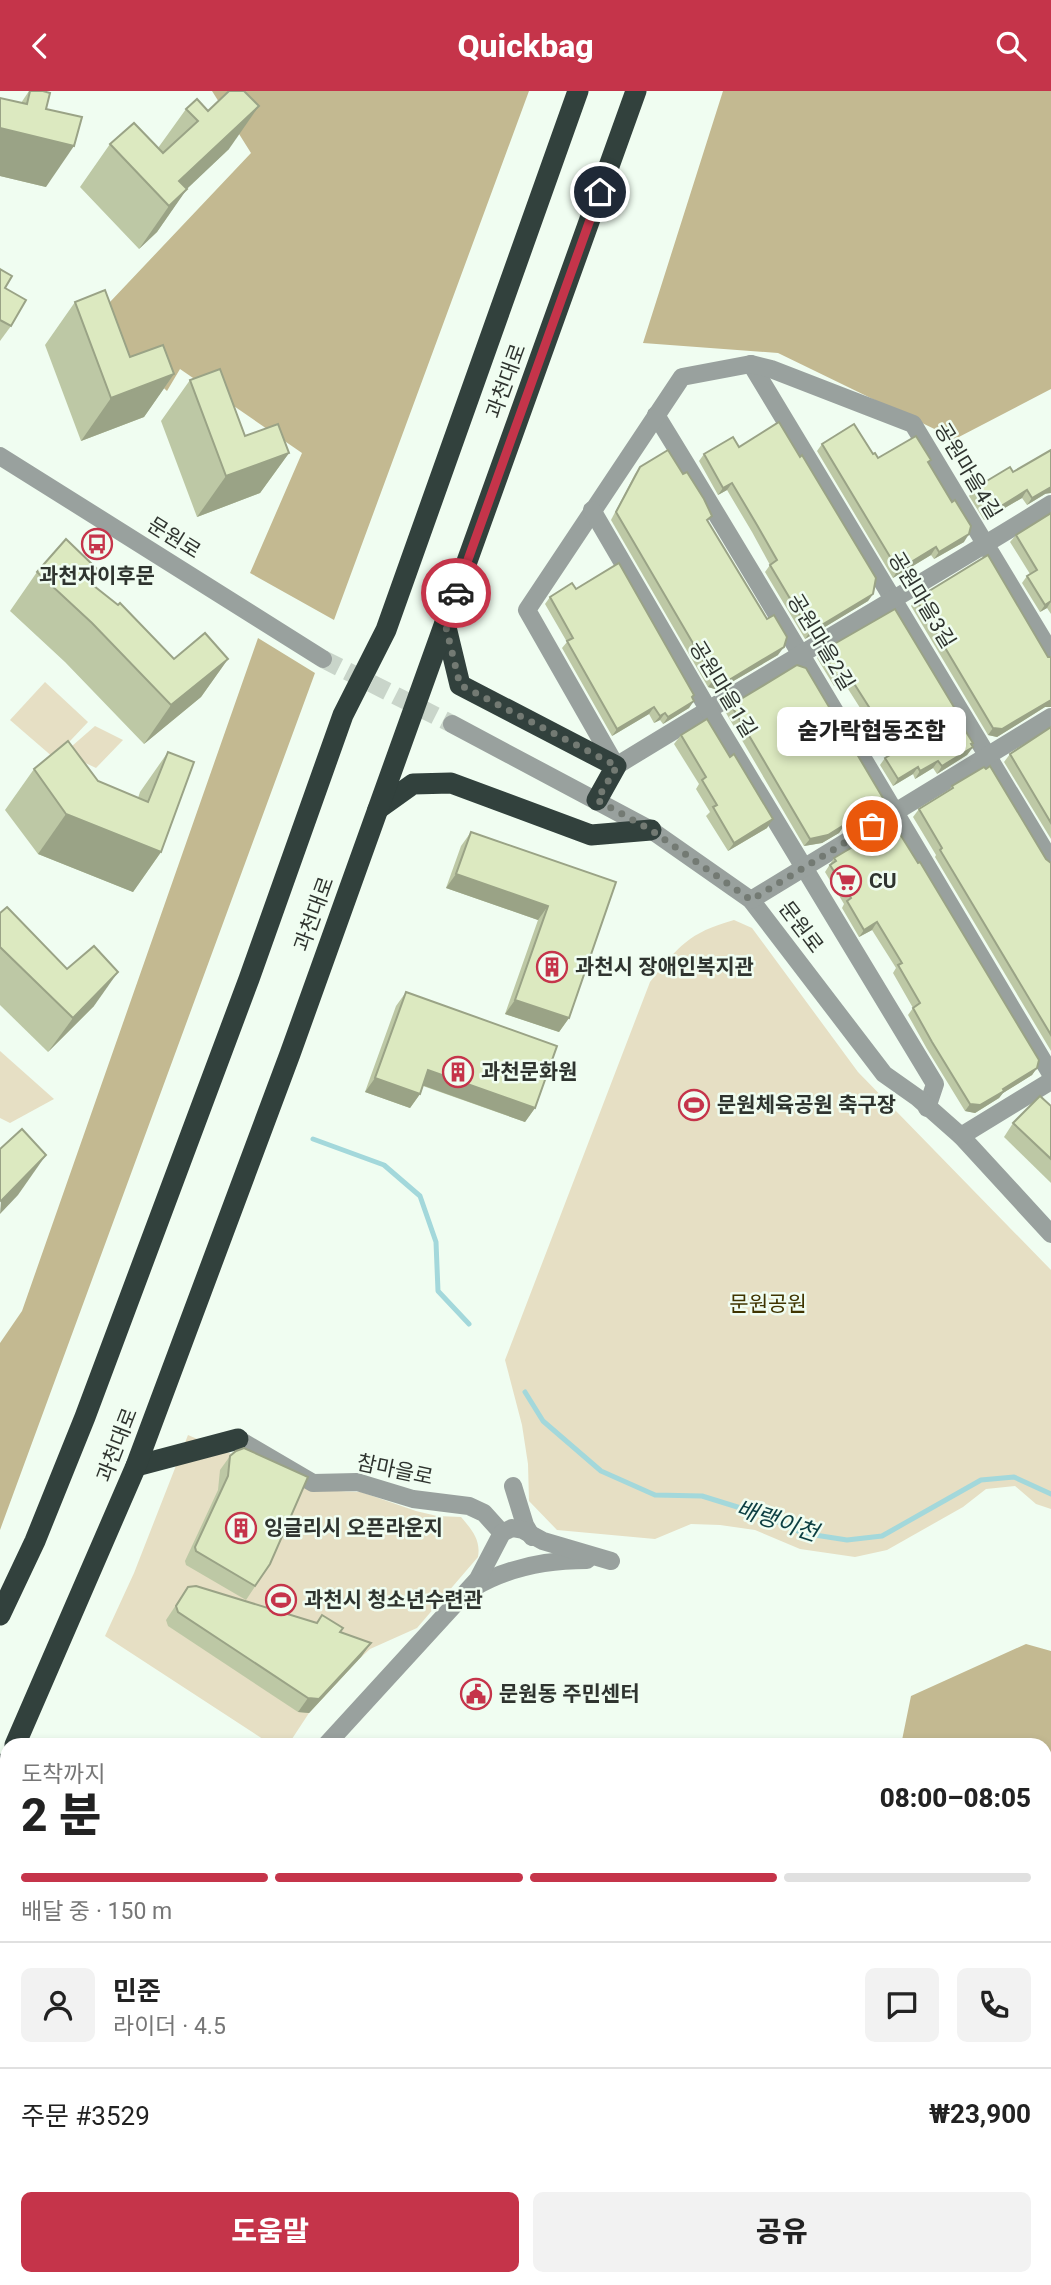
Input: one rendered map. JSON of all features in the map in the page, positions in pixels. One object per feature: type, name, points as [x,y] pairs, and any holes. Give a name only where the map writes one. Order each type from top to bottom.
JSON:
[{"type":"highway","name":"과천대로","points":[[0,1615],[35,1541],[85,1417],[244,992],[343,715],[386,630],[578,91]]},
{"type":"highway","name":"과천대로","points":[[18,1738],[136,1466],[290,1054],[636,91]]},
{"type":"highway","points":[[445,623],[460,685],[617,766],[597,800]]},
{"type":"highway","points":[[378,809],[414,784],[452,783],[591,835],[651,830]]},
{"type":"highway","points":[[136,1466],[238,1439]]},
{"type":"street","points":[[751,364],[682,377],[527,610],[617,766],[1051,504]]},
{"type":"street","name":"공원마을4길","points":[[751,364],[771,369],[913,424],[1051,653]]},
{"type":"street","name":"공원마을3길","points":[[751,364],[1051,861]]},
{"type":"street","name":"공원마을2길","points":[[656,415],[802,654],[1051,1074]]},
{"type":"street","name":"문원로","points":[[0,456],[323,659]]},
{"type":"street","name":"공원마을1길","points":[[592,510],[708,709],[935,1084],[927,1108]]},
{"type":"street","points":[[751,900],[1051,717]]},
{"type":"street","name":"문원로","points":[[452,724],[651,830],[751,900],[884,1073],[918,1098],[961,1136],[1051,1234]]},
{"type":"street","points":[[961,1136],[1051,1081]]},
{"type":"street","name":"참마을로","points":[[238,1439],[313,1483],[357,1482],[413,1499],[469,1506],[484,1513],[501,1537]]},
{"type":"street","points":[[332,1738],[478,1579],[501,1537],[513,1504],[513,1486],[521,1515],[536,1546],[536,1553],[522,1568]]},
{"type":"street","points":[[467,1591],[522,1568],[561,1561],[611,1562],[543,1541],[518,1528],[501,1537]]},
{"type":"street","points":[[501,1537],[497,1560],[502,1566],[522,1568]]},
{"type":"green space","points":[[45,682],[88,722],[54,758],[10,720]]},
{"type":"green space","points":[[95,726],[123,740],[96,768],[64,753]]},
{"type":"green space","name":"문원공원","points":[[734,920],[752,928],[858,1072],[1051,1270],[1051,1509],[1036,1504],[1015,1486],[986,1489],[963,1507],[887,1550],[855,1557],[800,1549],[755,1530],[720,1525],[691,1524],[655,1539],[557,1530],[529,1501],[528,1464],[522,1425],[505,1360],[650,982],[686,942],[706,930]]},
{"type":"green space","points":[[0,1051],[54,1099],[10,1123],[0,1118]]},
{"type":"green space","name":"과천시 청소년수련관","points":[[188,1435],[315,1490],[361,1492],[416,1511],[437,1516],[461,1517],[477,1540],[479,1551],[478,1557],[417,1628],[370,1649],[309,1713],[293,1738],[261,1738],[105,1636],[134,1573]]},
{"type":"shaded area","points":[[212,91],[529,91],[334,620],[250,573],[302,453],[180,369],[167,391],[92,321],[251,153]]},
{"type":"shaded area","points":[[723,91],[1051,91],[1051,389],[955,439],[778,353],[643,343]]},
{"type":"shaded area","points":[[258,638],[315,673],[0,1530],[0,1343],[22,1311]]},
{"type":"shaded area","points":[[1026,1644],[1051,1651],[1051,1738],[902,1738],[911,1696]]},
{"type":"building","points":[[30,91],[50,93],[46,109],[82,117],[74,146],[0,128],[0,98],[27,104]]},
{"type":"building","points":[[229,91],[244,91],[259,106],[179,181],[187,189],[169,206],[110,144],[134,123],[163,153],[198,121],[186,109],[197,99],[208,111]]},
{"type":"building","points":[[0,269],[12,276],[5,288],[26,300],[11,326],[0,320]]},
{"type":"building","points":[[105,290],[130,357],[163,345],[174,374],[111,398],[75,302]]},
{"type":"building","points":[[220,369],[245,436],[278,424],[289,453],[226,476],[190,380]]},
{"type":"building","points":[[779,422],[800,457],[802,455],[876,578],[873,594],[810,632],[770,565],[777,560],[732,483],[723,488],[704,454],[733,437],[739,447]]},
{"type":"building","points":[[854,424],[878,458],[916,436],[952,502],[955,500],[971,526],[969,534],[939,552],[936,547],[898,570],[822,444]]},
{"type":"building","points":[[668,450],[683,474],[687,472],[704,499],[712,516],[707,520],[767,619],[774,615],[787,637],[784,647],[724,683],[714,679],[616,512],[640,467]]},
{"type":"building","points":[[1051,450],[1051,487],[1032,498],[1027,490],[990,513],[975,488],[1010,467],[1013,472]]},
{"type":"building","points":[[1051,513],[1051,601],[1045,605],[1027,576],[1037,570],[1016,535]]},
{"type":"building","points":[[66,539],[97,569],[89,582],[118,605],[120,603],[174,659],[205,633],[228,659],[171,705],[92,623],[37,572]]},
{"type":"building","points":[[988,555],[1048,657],[1051,657],[1051,700],[1002,729],[993,728],[916,599]]},
{"type":"building","points":[[619,563],[694,695],[694,701],[668,717],[665,713],[660,716],[654,707],[617,729],[567,641],[573,638],[550,597],[572,583],[576,589]]},
{"type":"building","points":[[895,609],[973,743],[973,747],[942,766],[938,761],[920,771],[918,767],[898,779],[885,758],[897,751],[848,674],[839,679],[822,651]]},
{"type":"building","points":[[797,665],[806,668],[883,798],[845,821],[844,825],[828,835],[810,839],[731,705]]},
{"type":"building","points":[[707,719],[730,757],[734,754],[773,819],[734,843],[713,807],[717,805],[702,780],[706,777],[681,735]]},
{"type":"building","points":[[1051,727],[1051,823],[1010,754]]},
{"type":"building","points":[[68,741],[98,781],[148,802],[168,752],[194,762],[161,852],[66,814],[34,769]]},
{"type":"building","points":[[990,766],[1046,859],[1051,863],[1051,1035],[940,850],[942,848],[919,809],[953,788],[952,786]]},
{"type":"building","points":[[895,826],[918,863],[920,862],[1039,1060],[1037,1068],[980,1105],[970,1104],[932,1042],[913,1008],[920,1003],[898,965],[902,963],[877,922],[864,930],[847,901],[851,898],[830,865],[836,861],[834,858]]},
{"type":"building","name":"과천시 장애인복지관","points":[[471,832],[616,882],[569,1018],[515,1000],[548,906],[456,874]]},
{"type":"building","points":[[7,907],[67,969],[94,946],[118,972],[73,1018],[0,947],[0,913]]},
{"type":"building","name":"과천문화원","points":[[406,992],[557,1046],[535,1108],[428,1070],[420,1094],[375,1078]]},
{"type":"building","points":[[1040,1096],[1051,1106],[1051,1159],[1013,1123]]},
{"type":"building","points":[[22,1129],[46,1155],[1,1201],[0,1149]]},
{"type":"building","name":"잉글리시 오픈라운지","points":[[244,1448],[308,1477],[270,1564],[255,1586],[196,1551],[195,1547],[228,1476],[230,1456]]},
{"type":"building","name":"과천시 청소년수련관","points":[[196,1586],[317,1623],[322,1615],[343,1628],[340,1632],[371,1643],[319,1699],[308,1698],[178,1612],[176,1606],[188,1587]]},
{"type":"waterway","name":"배랭이천","points":[[313,1139],[384,1165],[420,1196],[436,1242],[438,1291],[469,1324]]},
{"type":"waterway","name":"배랭이천","points":[[525,1392],[543,1421],[601,1471],[655,1495],[702,1496],[760,1514],[802,1533],[847,1540],[882,1536],[981,1480],[1014,1477],[1051,1494]]},
{"type":"tunnel","points":[[323,659],[452,724]]},
{"type":"way so far","points":[[456,593],[445,623],[460,685],[617,766],[597,800],[651,830],[751,900],[872,826]]},
{"type":"place","name":"과천자이후문","points":[[97,544]]},
{"type":"place","name":"숟가락협동조합","points":[[872,826]]},
{"type":"place","name":"CU","points":[[846,881]]},
{"type":"place","name":"과천시 장애인복지관","points":[[552,967]]},
{"type":"place","name":"과천문화원","points":[[458,1072]]},
{"type":"place","name":"문원체육공원 축구장","points":[[694,1105]]},
{"type":"place","name":"잉글리시 오픈라운지","points":[[241,1528]]},
{"type":"place","name":"과천시 청소년수련관","points":[[281,1600]]},
{"type":"place","name":"문원동 주민센터","points":[[476,1694]]},
{"type":"route","points":[[456,593],[600,192]]}]
